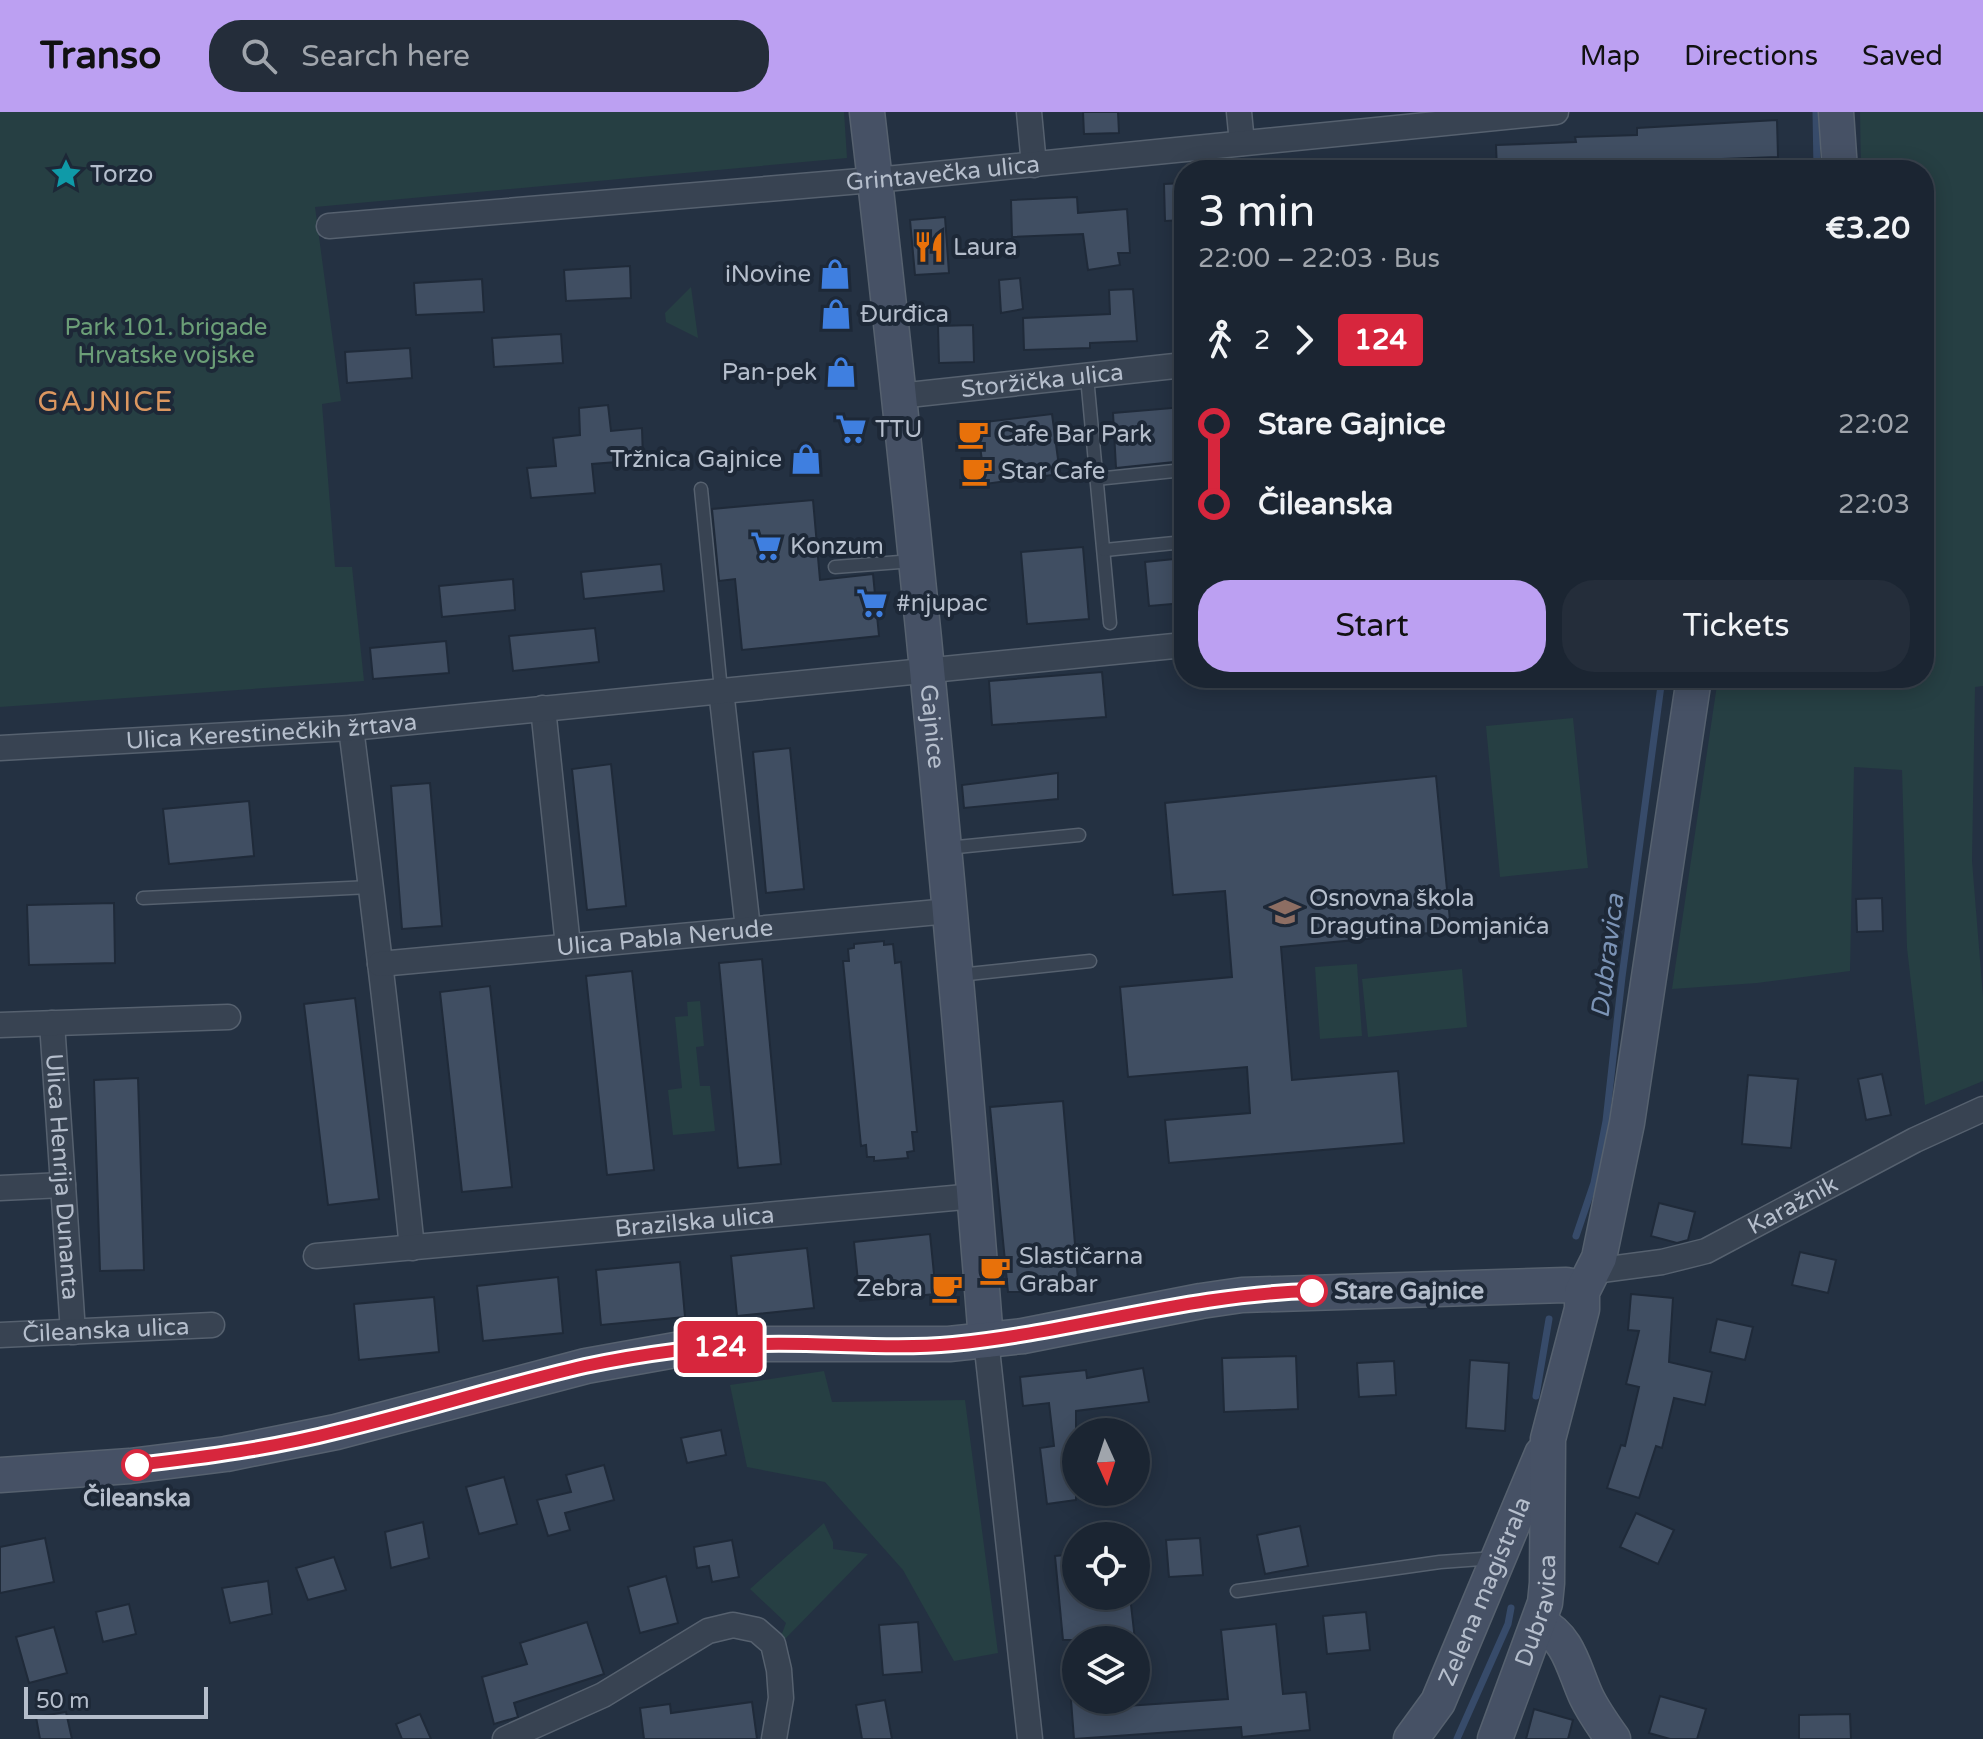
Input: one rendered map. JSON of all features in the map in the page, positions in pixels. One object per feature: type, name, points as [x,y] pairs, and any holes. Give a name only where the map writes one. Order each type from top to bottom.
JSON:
[{"type":"street","name":"Gajnice","points":[[867,112],[927,670],[986,1340]]},
{"type":"street","points":[[1029,112],[1034,165]]},
{"type":"street","points":[[1239,112],[1242,143]]},
{"type":"street","name":"Grintavečka ulica","points":[[329,226],[875,180],[1556,112]]},
{"type":"street","points":[[1836,112],[1839,160]]},
{"type":"street","name":"Storžička ulica","points":[[899,396],[1174,366]]},
{"type":"street","name":"Ulica Kerestinečkih žrtava","points":[[0,748],[351,728],[1174,646]]},
{"type":"street","name":"Dubravica","points":[[1495,1739],[1539,1623],[1547,1583],[1548,1439],[1588,1281],[1609,1216],[1627,1123],[1692,688]]},
{"type":"street","points":[[721,690],[748,929]]},
{"type":"street","points":[[543,708],[568,946]]},
{"type":"street","points":[[351,728],[412,1248]]},
{"type":"street","name":"Ulica Pabla Nerude","points":[[380,964],[949,911]]},
{"type":"street","name":"Ulica Henrija Dunanta","points":[[0,1025],[228,1017]]},
{"type":"street","name":"Ulica Henrija Dunanta","points":[[52,1023],[73,1332]]},
{"type":"street","name":"Karažnik","points":[[0,1475],[130,1466],[226,1454],[336,1432],[586,1366],[681,1349],[759,1344],[919,1345],[986,1340],[1023,1336],[1242,1295],[1577,1287],[1588,1281],[1706,1251],[1915,1140],[1983,1109]]},
{"type":"street","points":[[0,1188],[63,1185]]},
{"type":"street","name":"Brazilska ulica","points":[[316,1256],[975,1196]]},
{"type":"street","name":"Čileanska ulica","points":[[0,1335],[212,1325]]},
{"type":"street","points":[[986,1340],[1030,1739]]},
{"type":"street","name":"Zelena magistrala","points":[[1411,1739],[1438,1702],[1548,1439]]},
{"type":"street","points":[[1498,1559],[1529,1566],[1540,1573],[1547,1583]]},
{"type":"street","points":[[1539,1623],[1553,1630],[1563,1641],[1587,1699],[1613,1739]]},
{"type":"street","points":[[505,1739],[603,1695],[708,1631],[733,1625],[757,1630],[773,1644],[781,1698],[774,1739]]},
{"type":"lane","points":[[1087,377],[1110,623]]},
{"type":"lane","points":[[1096,479],[1174,471]]},
{"type":"lane","points":[[701,489],[721,690]]},
{"type":"lane","points":[[1105,550],[1174,543]]},
{"type":"lane","points":[[835,567],[916,561]]},
{"type":"lane","points":[[943,849],[1079,835]]},
{"type":"lane","points":[[143,898],[370,887]]},
{"type":"lane","points":[[956,975],[1090,961]]},
{"type":"lane","points":[[1237,1591],[1440,1562],[1498,1559]]},
{"type":"green space","name":"Park 101. brigade Hrvatske vojske","points":[[0,112],[844,112],[847,158],[315,207],[341,401],[322,404],[335,567],[352,567],[364,681],[0,707]]},
{"type":"green space","points":[[1860,112],[1983,112],[1983,686],[1975,687],[1972,861],[1983,997],[1983,1081],[1925,1105],[1907,948],[1902,770],[1854,767],[1850,971],[1757,983],[1672,989],[1717,688],[1934,688],[1934,160],[1861,160]]},
{"type":"green space","points":[[691,287],[698,338],[666,322],[665,313]]},
{"type":"green space","points":[[1573,718],[1588,868],[1500,877],[1486,726]]},
{"type":"green space","points":[[1357,964],[1362,1036],[1320,1039],[1315,967]]},
{"type":"green space","points":[[1462,969],[1467,1027],[1368,1037],[1362,979]]},
{"type":"green space","points":[[700,1001],[704,1046],[696,1047],[700,1086],[710,1086],[715,1131],[673,1135],[668,1090],[682,1088],[675,1017],[688,1016],[687,1002]]},
{"type":"green space","points":[[824,1371],[832,1402],[965,1400],[998,1653],[954,1661],[903,1570],[825,1482],[747,1467],[730,1385]]},
{"type":"green space","points":[[824,1523],[833,1549],[868,1554],[785,1639],[781,1636],[786,1623],[750,1589]]},
{"type":"building","points":[[1083,112],[1118,112],[1119,133],[1084,134]]},
{"type":"building","points":[[1777,120],[1778,157],[1497,160],[1496,145],[1576,142],[1575,137],[1637,135],[1637,128]]},
{"type":"building","points":[[1164,184],[1174,184],[1174,221],[1165,221]]},
{"type":"building","points":[[1077,197],[1078,213],[1127,209],[1130,253],[1118,253],[1120,265],[1088,270],[1083,234],[1012,237],[1011,200]]},
{"type":"building","name":"Laura","points":[[945,217],[949,273],[915,275],[910,220]]},
{"type":"building","points":[[630,266],[631,298],[566,301],[564,270]]},
{"type":"building","points":[[1020,278],[1023,309],[1001,313],[999,280]]},
{"type":"building","points":[[482,279],[484,312],[416,315],[414,283]]},
{"type":"building","points":[[1133,289],[1137,341],[1090,343],[1090,348],[1024,350],[1023,318],[1110,314],[1109,290]]},
{"type":"building","points":[[973,325],[974,362],[939,363],[938,326]]},
{"type":"building","points":[[561,334],[563,363],[494,367],[492,338]]},
{"type":"building","points":[[410,348],[412,378],[347,383],[345,352]]},
{"type":"building","points":[[608,405],[611,431],[642,428],[643,460],[592,464],[595,493],[531,498],[527,468],[556,466],[553,438],[580,435],[579,408]]},
{"type":"building","points":[[1174,408],[1174,462],[1116,468],[1113,413]]},
{"type":"building","points":[[1052,414],[1060,474],[985,484],[977,423]]},
{"type":"building","points":[[813,500],[820,580],[873,574],[879,636],[742,650],[735,579],[719,581],[712,509]]},
{"type":"building","points":[[1083,547],[1089,619],[1027,624],[1021,552]]},
{"type":"building","points":[[1174,559],[1174,604],[1149,606],[1145,562]]},
{"type":"building","points":[[661,564],[664,591],[584,599],[581,572]]},
{"type":"building","points":[[513,579],[515,610],[442,617],[439,586]]},
{"type":"building","points":[[595,628],[599,662],[513,671],[509,636]]},
{"type":"building","points":[[446,641],[449,673],[373,679],[370,648]]},
{"type":"building","points":[[1102,672],[1106,717],[992,725],[989,681]]},
{"type":"building","points":[[790,748],[804,889],[766,893],[753,752]]},
{"type":"building","points":[[611,764],[626,906],[587,910],[572,769]]},
{"type":"building","points":[[1058,773],[1058,799],[964,808],[962,785]]},
{"type":"building","points":[[1436,776],[1451,931],[1281,947],[1292,1080],[1398,1071],[1404,1143],[1169,1163],[1165,1120],[1250,1113],[1247,1067],[1128,1077],[1120,987],[1232,977],[1225,891],[1173,895],[1165,803]]},
{"type":"building","points":[[430,783],[442,926],[402,929],[391,786]]},
{"type":"building","points":[[249,801],[254,856],[169,864],[163,809]]},
{"type":"building","points":[[1882,898],[1883,931],[1857,932],[1856,899]]},
{"type":"building","points":[[114,903],[115,963],[29,965],[27,905]]},
{"type":"building","points":[[884,941],[884,945],[893,944],[895,963],[901,962],[917,1132],[912,1132],[914,1151],[907,1152],[908,1158],[874,1161],[874,1157],[867,1157],[866,1145],[861,1146],[843,961],[849,961],[848,949],[854,948],[854,944]]},
{"type":"building","points":[[762,959],[781,1164],[738,1168],[719,963]]},
{"type":"building","points":[[632,971],[654,1170],[607,1175],[586,976]]},
{"type":"building","points":[[490,986],[512,1187],[462,1192],[440,992]]},
{"type":"building","points":[[355,998],[379,1199],[328,1205],[304,1004]]},
{"type":"building","points":[[1882,1074],[1891,1115],[1866,1120],[1858,1079]]},
{"type":"building","points":[[1748,1075],[1798,1079],[1791,1148],[1742,1144]]},
{"type":"building","points":[[138,1078],[144,1270],[100,1271],[94,1080]]},
{"type":"building","points":[[1063,1101],[1079,1292],[1008,1292],[990,1107]]},
{"type":"building","points":[[1659,1203],[1695,1212],[1688,1240],[1677,1243],[1651,1236]]},
{"type":"building","points":[[930,1234],[936,1294],[860,1301],[854,1242]]},
{"type":"building","points":[[807,1248],[814,1308],[737,1316],[731,1256]]},
{"type":"building","points":[[1800,1252],[1836,1260],[1828,1293],[1792,1285]]},
{"type":"building","points":[[680,1262],[685,1317],[601,1325],[596,1270]]},
{"type":"building","points":[[558,1277],[563,1333],[483,1341],[477,1286]]},
{"type":"building","points":[[1631,1294],[1673,1298],[1669,1362],[1712,1372],[1705,1405],[1674,1398],[1662,1448],[1656,1446],[1639,1498],[1607,1488],[1621,1445],[1625,1446],[1639,1387],[1626,1384],[1639,1331],[1628,1330]]},
{"type":"building","points":[[434,1297],[439,1352],[359,1360],[354,1304]]},
{"type":"building","points":[[1717,1319],[1753,1327],[1745,1360],[1710,1352]]},
{"type":"building","points":[[1296,1356],[1298,1409],[1224,1412],[1222,1358]]},
{"type":"building","points":[[1470,1360],[1509,1363],[1505,1431],[1466,1428]]},
{"type":"building","points":[[1394,1361],[1396,1395],[1359,1397],[1357,1363]]},
{"type":"building","points":[[1143,1368],[1149,1402],[1076,1411],[1076,1418],[1062,1418],[1062,1502],[1047,1504],[1040,1448],[1054,1446],[1049,1403],[1023,1406],[1020,1377],[1086,1370],[1087,1378]]},
{"type":"building","points":[[721,1430],[726,1455],[687,1463],[681,1438]]},
{"type":"building","points":[[604,1465],[614,1500],[565,1513],[570,1530],[548,1536],[537,1500],[571,1492],[566,1475]]},
{"type":"building","points":[[504,1477],[517,1524],[479,1534],[466,1487]]},
{"type":"building","points":[[1636,1513],[1674,1530],[1658,1564],[1620,1547]]},
{"type":"building","points":[[423,1522],[429,1558],[391,1568],[385,1532]]},
{"type":"building","points":[[1300,1526],[1308,1566],[1265,1574],[1257,1535]]},
{"type":"building","points":[[45,1538],[54,1582],[0,1593],[0,1547]]},
{"type":"building","points":[[1200,1538],[1203,1575],[1169,1577],[1166,1540]]},
{"type":"building","points":[[732,1540],[739,1577],[712,1582],[709,1566],[697,1568],[694,1547]]},
{"type":"building","points":[[1062,1555],[1062,1610],[1132,1610],[1133,1626],[1062,1626],[1062,1630],[1055,1556]]},
{"type":"building","points":[[334,1557],[346,1590],[308,1600],[296,1568]]},
{"type":"building","points":[[666,1576],[678,1623],[640,1633],[628,1587]]},
{"type":"building","points":[[268,1581],[272,1614],[230,1623],[222,1588]]},
{"type":"building","points":[[129,1604],[136,1634],[103,1642],[96,1612]]},
{"type":"building","points":[[1366,1612],[1370,1650],[1327,1654],[1323,1616]]},
{"type":"building","points":[[587,1622],[604,1674],[514,1703],[518,1717],[494,1724],[482,1677],[527,1664],[520,1643]]},
{"type":"building","points":[[918,1622],[922,1672],[883,1675],[879,1625]]},
{"type":"building","points":[[1276,1624],[1283,1694],[1306,1692],[1310,1730],[1242,1737],[1241,1727],[1074,1739],[1072,1714],[1150,1714],[1150,1704],[1228,1699],[1221,1630]]},
{"type":"building","points":[[54,1627],[67,1673],[29,1683],[16,1637]]},
{"type":"building","points":[[1660,1696],[1706,1709],[1697,1739],[1670,1739],[1649,1733]]},
{"type":"building","points":[[885,1700],[892,1739],[862,1739],[856,1705]]},
{"type":"building","points":[[752,1702],[757,1739],[644,1739],[640,1708],[670,1704],[671,1713]]},
{"type":"building","points":[[1534,1709],[1573,1720],[1568,1739],[1526,1739]]},
{"type":"building","points":[[66,1712],[72,1739],[40,1739],[36,1717]]},
{"type":"building","points":[[420,1714],[431,1739],[402,1739],[396,1724]]},
{"type":"building","points":[[1850,1714],[1851,1739],[1799,1739],[1799,1715]]},
{"type":"waterway","name":"Dubravica","points":[[1816,112],[1817,160]]},
{"type":"waterway","name":"Dubravica","points":[[1576,1236],[1594,1183],[1606,1121],[1661,688]]},
{"type":"waterway","name":"Dubravica","points":[[1536,1396],[1549,1319]]},
{"type":"waterway","name":"Dubravica","points":[[1457,1739],[1508,1624],[1511,1608]]},
{"type":"bus line","name":"124","points":[[137,1465],[226,1454],[336,1432],[586,1366],[681,1349],[759,1344],[949,1344],[1023,1336],[1242,1295],[1312,1291]]},
{"type":"place","name":"Torzo","points":[[66,174]]},
{"type":"place","name":"Laura","points":[[929,247]]},
{"type":"place","name":"iNovine","points":[[835,274]]},
{"type":"place","name":"Đurđica","points":[[836,314]]},
{"type":"place","name":"Pan-pek","points":[[841,372]]},
{"type":"place","name":"TTU","points":[[851,429]]},
{"type":"place","name":"Cafe Bar Park","points":[[973,434]]},
{"type":"place","name":"Tržnica Gajnice","points":[[806,459]]},
{"type":"place","name":"Star Cafe","points":[[977,471]]},
{"type":"place","name":"Konzum","points":[[766,546]]},
{"type":"place","name":"#njupac","points":[[872,603]]},
{"type":"place","name":"Osnovna škola Dragutina Domjanića","points":[[1285,912]]},
{"type":"place","name":"Slastičarna Grabar","points":[[995,1270]]},
{"type":"place","name":"Zebra","points":[[947,1288]]},
{"type":"place","name":"Stare Gajnice","points":[[1312,1291]]},
{"type":"place","name":"Čileanska","points":[[137,1465]]},
{"type":"district","name":"GAJNICE","points":[[106,401]]}]
